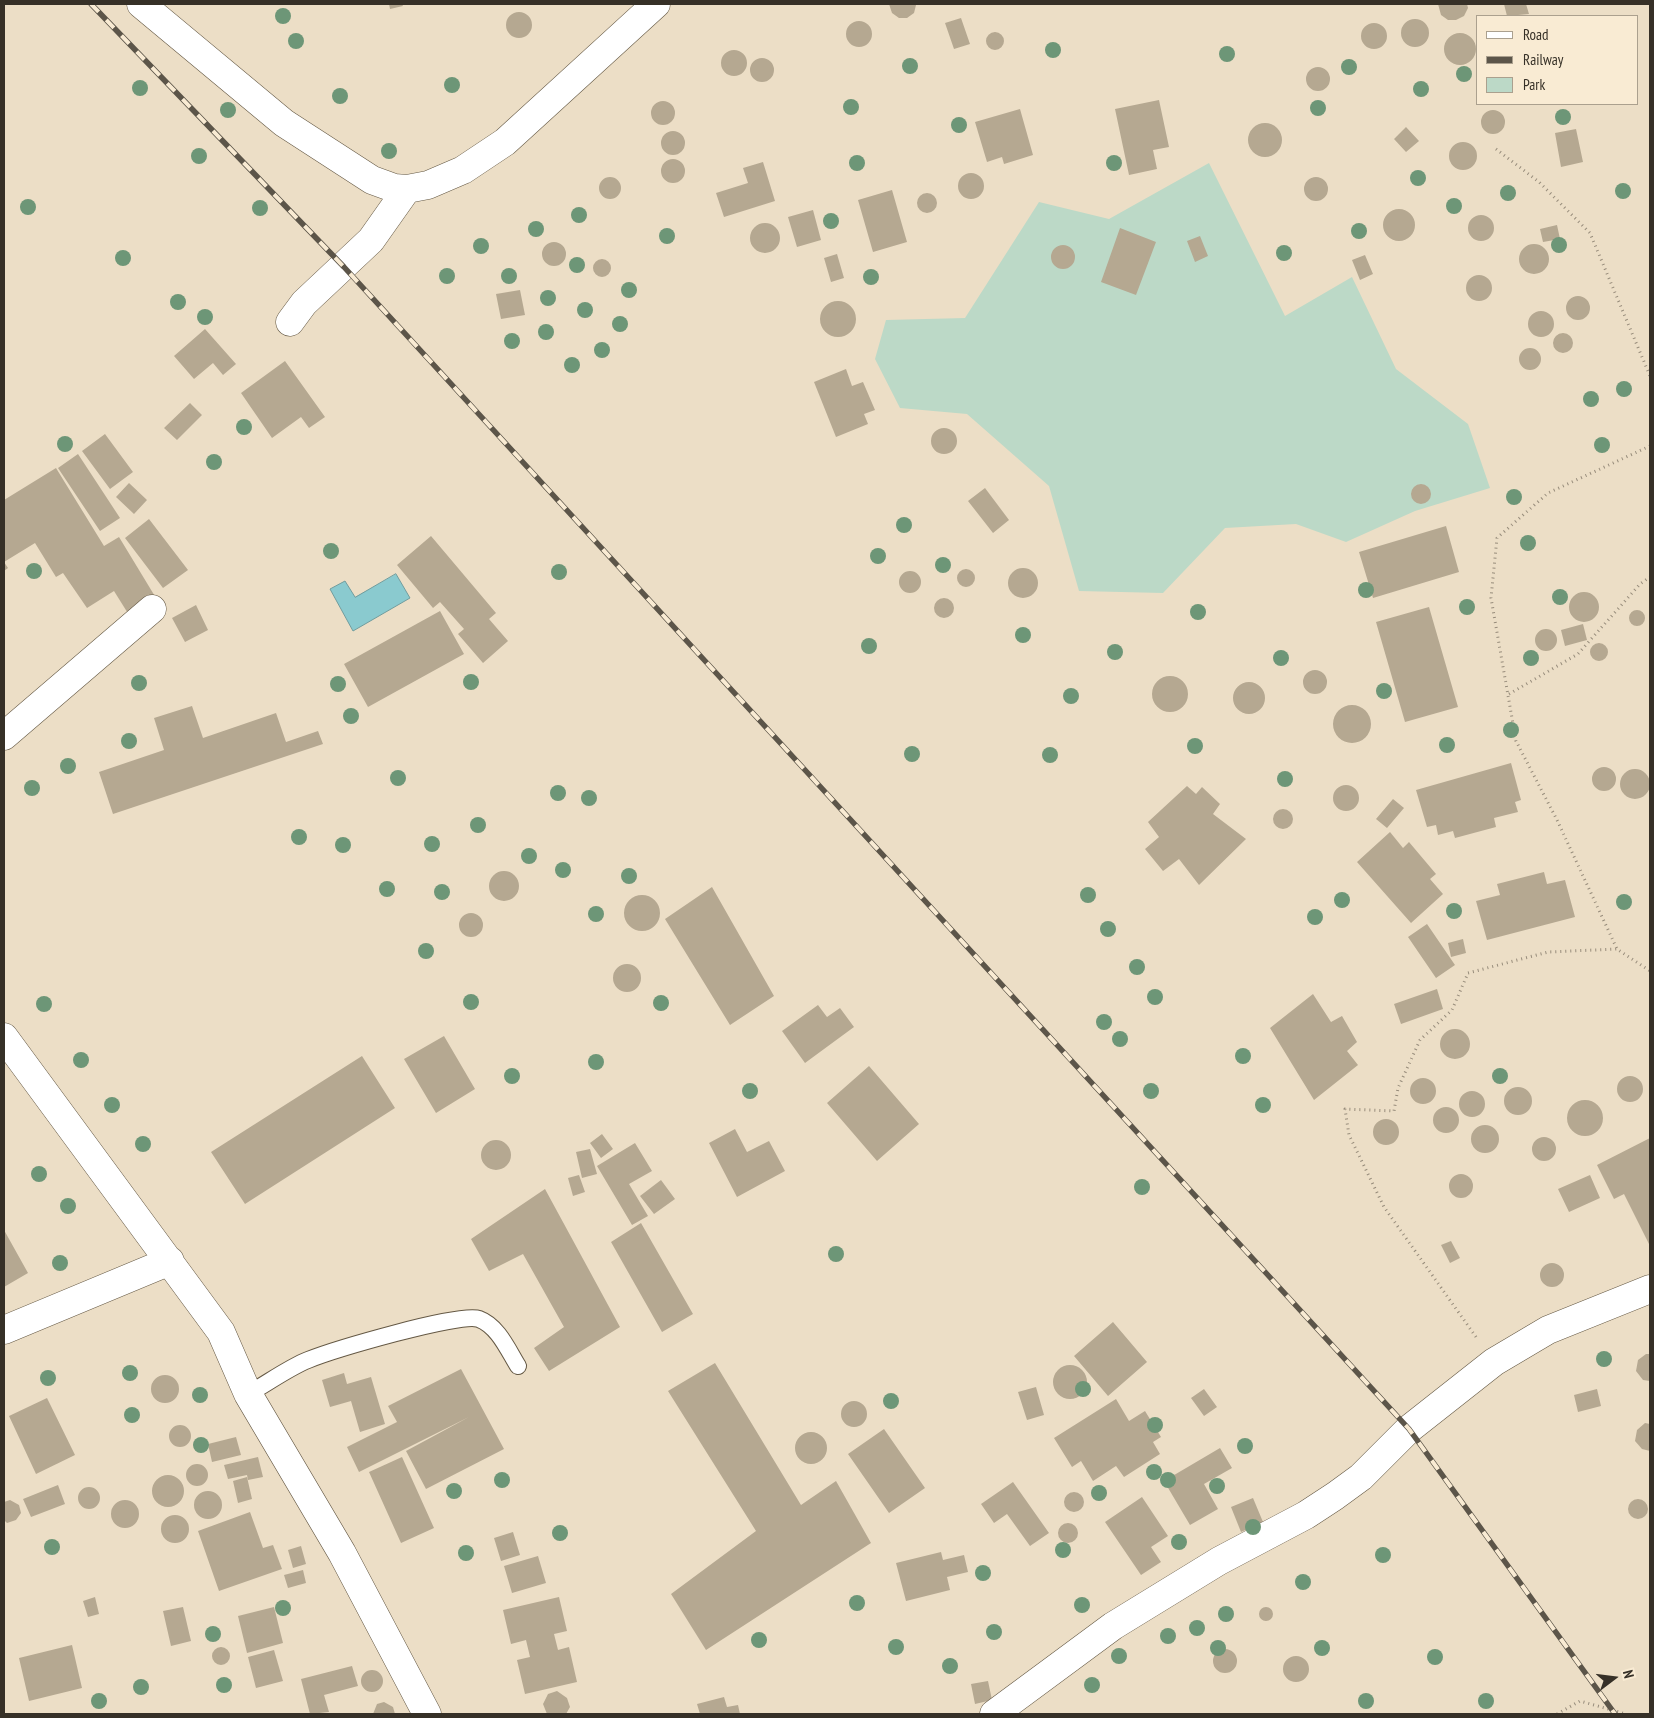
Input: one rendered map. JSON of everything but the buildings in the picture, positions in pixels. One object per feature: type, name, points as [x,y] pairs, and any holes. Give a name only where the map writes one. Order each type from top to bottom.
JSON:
[{"type":"street","points":[[141,4],[284,123],[372,180],[394,188],[407,189],[428,185],[463,170],[505,142],[656,4]]},
{"type":"street","points":[[290,322],[304,303],[372,240],[407,189]]},
{"type":"street","points":[[4,736],[152,609]]},
{"type":"street","points":[[4,1037],[170,1261],[220,1332],[248,1394],[342,1553],[428,1714]]},
{"type":"street","points":[[4,1330],[170,1261]]},
{"type":"street","points":[[994,1714],[1113,1626],[1219,1561],[1306,1515],[1335,1496],[1361,1477],[1409,1429],[1494,1362],[1548,1330],[1650,1290]]},
{"type":"lane","points":[[248,1394],[308,1360],[446,1320],[477,1318],[487,1323],[496,1332],[518,1366]]},
{"type":"path","points":[[1496,149],[1539,182],[1590,233],[1650,376]]},
{"type":"path","points":[[1650,446],[1548,493],[1497,538],[1491,598],[1516,742],[1557,820],[1617,949],[1650,971]]},
{"type":"path","points":[[1509,694],[1578,654],[1640,584],[1650,577]]},
{"type":"path","points":[[1494,1362],[1384,1207],[1349,1135],[1345,1109],[1394,1111],[1398,1088],[1420,1040],[1452,1010],[1468,974],[1548,952],[1617,949]]},
{"type":"path","points":[[1557,1714],[1580,1701],[1626,1714]]},
{"type":"green space","points":[[1209,163],[1285,316],[1352,277],[1396,369],[1468,424],[1490,488],[1415,511],[1346,542],[1296,524],[1225,528],[1163,593],[1079,591],[1049,486],[967,414],[900,408],[875,359],[886,320],[965,318],[1039,202],[1109,219]]},
{"type":"water","points":[[396,574],[410,598],[353,631],[330,589],[345,581],[355,597]]},
{"type":"railway","points":[[91,4],[344,267],[1409,1429],[1615,1714]]}]
